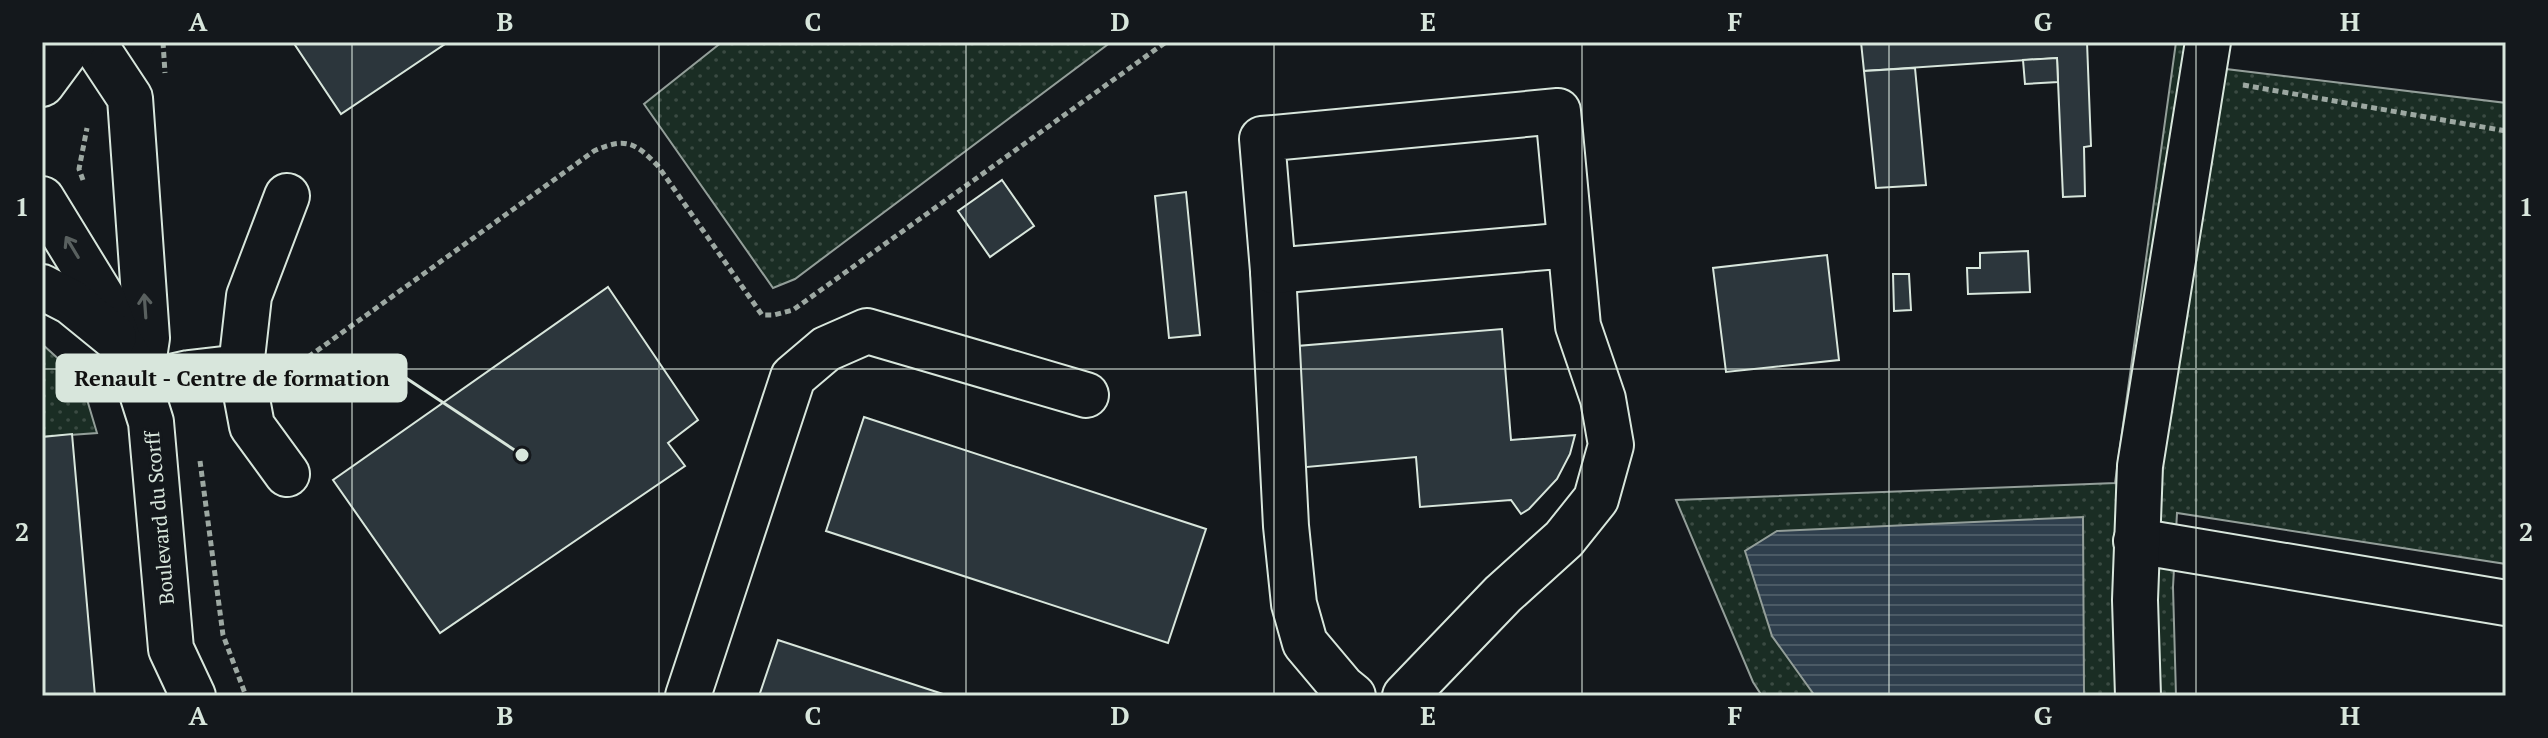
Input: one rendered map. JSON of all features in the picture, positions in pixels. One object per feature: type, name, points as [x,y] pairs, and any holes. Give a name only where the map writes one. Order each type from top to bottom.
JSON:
[{"type":"street","points":[[42,84],[73,42]]},
{"type":"street","points":[[93,42],[130,98],[147,338],[140,384],[189,373],[241,367]]},
{"type":"street","points":[[2138,696],[2135,600],[2140,466],[2205,60]]},
{"type":"street","points":[[1353,696],[1305,643],[1294,604],[1286,526],[1273,271],[1262,139],[1558,111],[1578,326],[1603,399],[1611,445],[1596,499],[1564,539],[1503,594],[1405,696]]},
{"type":"street","points":[[287,196],[249,296],[241,367],[252,426],[287,474]]},
{"type":"street","name":"Boulevard du Scorff","points":[[42,199],[102,297],[140,384],[151,422],[171,649],[193,696]]},
{"type":"street","points":[[1273,271],[1570,245]]},
{"type":"street","name":"Boulevard du Scorff","points":[[42,287],[71,302],[119,341]]},
{"type":"street","points":[[688,696],[793,377],[826,349],[867,331],[1086,395]]},
{"type":"street","points":[[2136,541],[2506,603]]},
{"type":"path","points":[[241,367],[293,368],[594,151],[610,144],[640,147],[658,166],[762,315],[793,310],[1166,42]]},
{"type":"path","points":[[2205,60],[2506,131]]},
{"type":"path","points":[[84,183],[79,169],[87,127]]},
{"type":"green space","points":[[722,42],[1111,42],[795,279],[773,288],[644,104]]},
{"type":"green space","points":[[2176,42],[2217,42],[2218,68],[2506,103],[2506,564],[2177,513],[2173,587],[2176,696],[1762,696],[1753,682],[1676,500],[2115,483]]},
{"type":"green space","points":[[42,344],[83,386],[97,433],[43,437]]},
{"type":"water","points":[[2083,517],[2084,696],[1815,696],[1772,636],[1745,551],[1777,531]]},
{"type":"building","points":[[293,42],[448,42],[341,114]]},
{"type":"building","points":[[1861,42],[2087,42],[2091,146],[2084,147],[2085,196],[2063,197],[2057,58],[1864,71]]},
{"type":"building","points":[[2057,58],[2058,82],[2025,84],[2023,60]]},
{"type":"building","points":[[1915,68],[1926,185],[1876,188],[1864,71]]},
{"type":"building","points":[[1002,180],[1034,226],[990,257],[958,211]]},
{"type":"building","points":[[1186,192],[1200,335],[1169,338],[1155,196]]},
{"type":"building","points":[[2028,251],[2030,292],[1968,294],[1967,268],[1980,268],[1980,253]]},
{"type":"building","points":[[1827,255],[1839,360],[1726,372],[1713,268]]},
{"type":"building","points":[[1893,274],[1909,274],[1911,310],[1894,311]]},
{"type":"building","points":[[608,287],[698,420],[668,443],[685,466],[440,633],[333,480]]},
{"type":"building","points":[[1502,329],[1511,440],[1575,435],[1570,454],[1557,479],[1529,509],[1521,514],[1511,500],[1420,507],[1416,457],[1296,468],[1285,347]]},
{"type":"building","points":[[864,417],[1206,529],[1168,643],[826,531]]},
{"type":"building","points":[[72,434],[95,696],[42,696],[42,437]]},
{"type":"building","points":[[778,640],[949,696],[759,696]]},
{"type":"place","name":"Renault - Centre de formation","points":[[522,455]]}]
